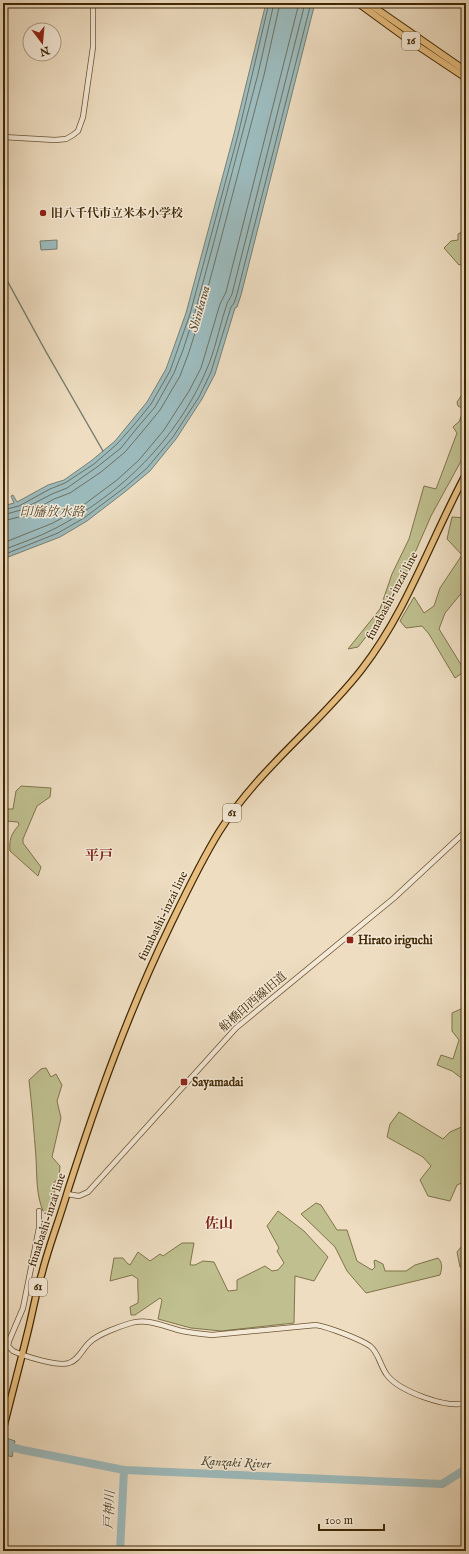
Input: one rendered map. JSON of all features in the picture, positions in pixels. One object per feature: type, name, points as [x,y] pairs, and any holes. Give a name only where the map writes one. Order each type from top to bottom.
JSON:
[{"type":"highway","name":"16","points":[[358,3],[406,38],[466,78]]},
{"type":"highway","name":"16","points":[[368,3],[466,71]]},
{"type":"main road","name":"funabashi-inzai line","points":[[3,1430],[41,1275],[103,1084],[136,1001],[168,929],[206,854],[234,809],[254,783],[344,690],[372,655],[402,605],[450,504],[466,474]]},
{"type":"street","points":[[3,137],[55,140],[66,139],[78,130],[83,117],[93,47],[93,3]]},
{"type":"street","name":"船橋印西線旧道","points":[[68,1194],[80,1196],[88,1192],[236,1028],[394,898],[466,831]]},
{"type":"street","points":[[39,1211],[39,1228],[23,1308],[8,1346],[13,1351],[55,1364],[68,1364],[76,1359],[91,1341],[97,1337],[132,1323],[144,1321],[161,1324],[196,1334],[212,1335],[316,1325],[324,1326],[369,1345],[377,1355],[389,1378],[405,1388],[433,1400],[456,1404],[466,1403]]},
{"type":"green space","points":[[466,230],[466,262],[459,265],[444,248],[451,241],[458,240],[458,234]]},
{"type":"green space","points":[[466,389],[466,452],[431,516],[400,587],[386,611],[358,647],[348,649],[380,609],[392,574],[409,539],[424,486],[436,489],[457,433],[453,427],[459,422],[464,409],[458,406],[457,402]]},
{"type":"green space","points":[[452,517],[466,518],[466,584],[464,590],[445,613],[439,629],[465,671],[455,678],[429,634],[422,626],[406,628],[400,621],[414,597],[424,613],[434,606],[440,588],[462,555],[447,539]]},
{"type":"green space","points":[[21,786],[51,788],[50,797],[37,806],[23,839],[23,843],[41,867],[38,876],[10,851],[11,837],[19,825],[18,822],[6,821],[7,809],[13,809],[16,791]]},
{"type":"green space","points":[[461,1009],[466,1010],[466,1080],[452,1071],[437,1065],[441,1055],[453,1059],[459,1040],[452,1031],[452,1013]]},
{"type":"green space","points":[[46,1068],[51,1077],[56,1074],[62,1085],[57,1101],[61,1118],[52,1157],[60,1166],[59,1180],[55,1181],[52,1213],[44,1213],[38,1193],[29,1080],[41,1069]]},
{"type":"green space","points":[[399,1112],[443,1139],[450,1132],[466,1125],[466,1181],[457,1185],[450,1201],[428,1196],[420,1180],[431,1166],[423,1157],[387,1137],[390,1124]]},
{"type":"green space","points":[[316,1203],[321,1205],[337,1230],[347,1230],[357,1261],[372,1270],[375,1267],[375,1260],[383,1264],[385,1271],[406,1271],[415,1265],[438,1258],[442,1266],[440,1275],[366,1293],[347,1271],[335,1247],[301,1214]]},
{"type":"green space","points":[[278,1211],[304,1231],[328,1257],[314,1281],[295,1276],[294,1323],[221,1331],[191,1328],[158,1319],[162,1300],[160,1298],[135,1315],[131,1315],[130,1307],[138,1303],[138,1279],[132,1275],[110,1281],[114,1258],[123,1258],[130,1265],[138,1252],[150,1261],[160,1254],[163,1256],[182,1243],[194,1243],[190,1265],[195,1265],[203,1261],[214,1262],[228,1291],[237,1290],[237,1280],[265,1266],[272,1271],[278,1270],[284,1263],[277,1251],[279,1248],[267,1226]]},
{"type":"green space","points":[[466,1241],[466,1268],[460,1267],[457,1252]]},
{"type":"water","name":"印旛放水路","points":[[266,3],[315,3],[241,295],[237,307],[235,308],[215,374],[202,399],[176,439],[150,471],[87,521],[60,537],[3,559],[3,506],[14,503],[11,496],[13,495],[17,502],[48,485],[64,480],[91,461],[115,441],[147,402],[166,369],[186,313],[234,134]]},
{"type":"water","points":[[57,240],[57,249],[41,250],[40,241]]},
{"type":"water","points":[[3,1437],[15,1441],[12,1457],[3,1454]]},
{"type":"waterway","points":[[3,273],[103,451]]},
{"type":"waterway","name":"Kanzaki River","points":[[3,1445],[124,1470],[442,1484],[466,1469]]},
{"type":"waterway","name":"戸神川","points":[[120,1551],[124,1470]]},
{"type":"place","name":"旧八千代市立米本小学校","points":[[43,213]]},
{"type":"place","name":"Hirato iriguchi","points":[[350,940]]},
{"type":"place","name":"Sayamadai","points":[[184,1082]]},
{"type":"district","name":"平戸","points":[[99,856]]},
{"type":"district","name":"佐山","points":[[219,1224]]},
{"type":"water label","name":"Shinkawa","points":[[200,309]]}]
